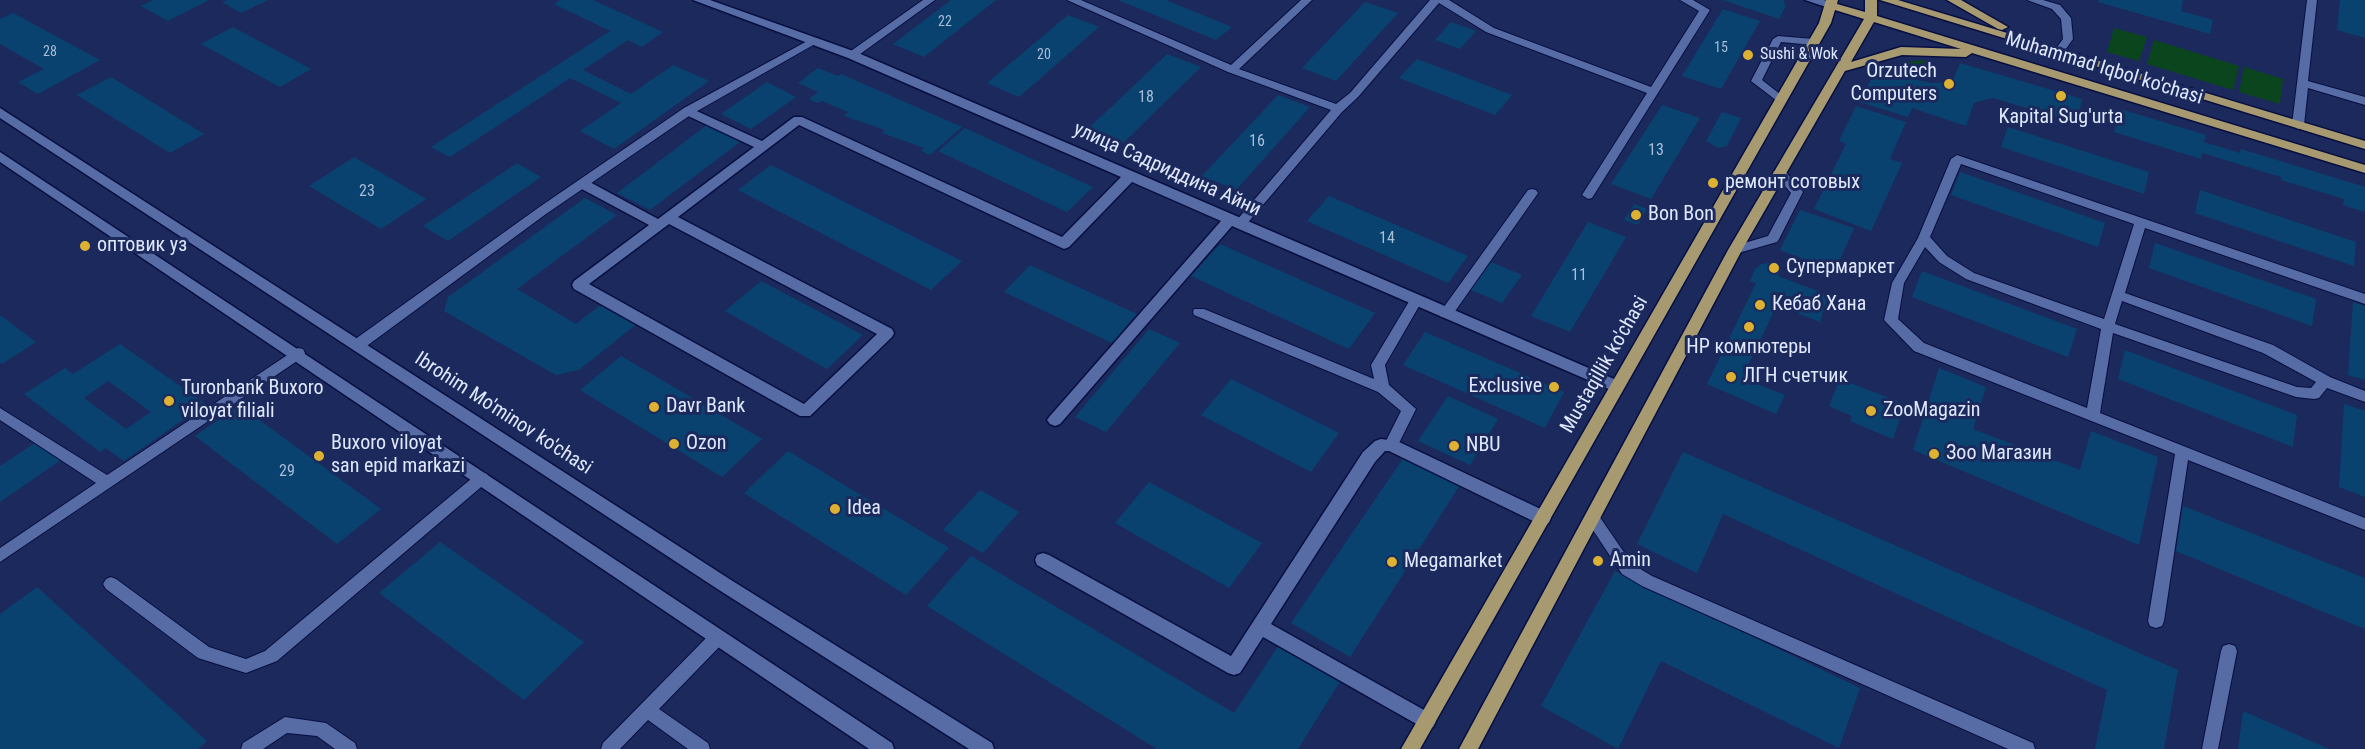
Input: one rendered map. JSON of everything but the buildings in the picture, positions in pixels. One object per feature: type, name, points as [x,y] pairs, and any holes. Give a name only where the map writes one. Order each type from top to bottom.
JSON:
[{"type":"main road","points":[[1468,749],[1736,250],[1871,16],[1870,0]]},
{"type":"main road","name":"Muhammad Iqbol ko'chasi","points":[[1886,0],[2029,41],[2365,145]]},
{"type":"main road","points":[[1953,0],[2029,41]]},
{"type":"main road","name":"Muhammad Iqbol ko'chasi","points":[[1832,3],[1992,55],[2365,169]]},
{"type":"main road","name":"Mustaqillik ko'chasi","points":[[1410,749],[1814,42],[1832,3]]},
{"type":"main road","points":[[1840,69],[1901,51],[1992,55]]},
{"type":"street","name":"улица Садриддина Айни","points":[[699,0],[852,55],[1616,386]]},
{"type":"street","points":[[1811,0],[1832,3]]},
{"type":"street","points":[[688,111],[763,146]]},
{"type":"street","name":"Ibrohim Mo'minov ko'chasi","points":[[0,112],[359,344],[725,585],[985,749]]},
{"type":"street","points":[[583,184],[663,221],[887,333],[804,411],[579,285],[663,221],[798,120],[1064,244],[1131,175]]},
{"type":"street","points":[[0,156],[885,749]]},
{"type":"street","points":[[1055,420],[1236,221]]},
{"type":"street","points":[[1043,560],[1234,667],[1369,457],[1381,445],[1391,445],[1543,518]]},
{"type":"street","points":[[1261,627],[1427,721]]},
{"type":"lane","points":[[852,55],[930,0]]},
{"type":"lane","points":[[1072,0],[1232,70],[1338,109]]},
{"type":"lane","points":[[1232,70],[1307,0]]},
{"type":"lane","points":[[1236,221],[1338,109],[1354,95],[1436,0]]},
{"type":"lane","points":[[1442,0],[1490,30],[1651,92]]},
{"type":"lane","points":[[1587,195],[1705,10],[1686,0]]},
{"type":"lane","points":[[2032,0],[2056,7],[2066,18],[2068,39],[2059,51]]},
{"type":"lane","points":[[2298,125],[2312,0]]},
{"type":"lane","points":[[1781,100],[1756,81],[1778,39],[1814,42]]},
{"type":"lane","points":[[359,344],[688,111],[812,42]]},
{"type":"lane","points":[[2304,83],[2365,101]]},
{"type":"lane","points":[[2365,299],[1957,159],[1924,238],[1898,283],[1891,320],[1919,347],[2365,524]]},
{"type":"lane","points":[[1736,250],[1773,239],[1797,192],[1779,172]]},
{"type":"lane","points":[[1446,314],[1532,193]]},
{"type":"lane","points":[[2092,417],[2108,326],[2141,221]]},
{"type":"lane","points":[[1924,238],[1943,259],[1970,276],[2108,326],[2296,392],[2314,394],[2325,381]]},
{"type":"lane","points":[[2118,295],[2268,349],[2325,381],[2365,397]]},
{"type":"lane","points":[[1383,388],[1378,365],[1416,301]]},
{"type":"lane","points":[[1199,312],[1383,388],[1408,409],[1391,445]]},
{"type":"lane","points":[[0,556],[297,353]]},
{"type":"lane","points":[[0,413],[107,483]]},
{"type":"lane","points":[[2156,621],[2182,452]]},
{"type":"lane","points":[[111,584],[204,653],[246,666],[271,656],[483,478]]},
{"type":"lane","points":[[1592,517],[1627,569],[1647,581],[2027,749]]},
{"type":"lane","points":[[609,749],[718,637]]},
{"type":"lane","points":[[2211,749],[2229,651]]},
{"type":"lane","points":[[647,710],[702,749]]},
{"type":"lane","points":[[249,749],[285,725],[320,729],[349,749]]},
{"type":"green space","points":[[2114,28],[2147,37],[2139,61],[2107,52]]},
{"type":"green space","points":[[2154,40],[2239,66],[2233,90],[2147,64]]},
{"type":"green space","points":[[1924,60],[1931,79],[1919,77],[1889,64]]},
{"type":"green space","points":[[2244,67],[2283,79],[2280,104],[2239,92]]},
{"type":"place","name":"Sushi & Wok","points":[[1748,55]]},
{"type":"place","name":"Orzutech Computers","points":[[1949,84]]},
{"type":"place","name":"Kapital Sug'urta","points":[[2061,96]]},
{"type":"place","name":"ремонт сотовых","points":[[1713,183]]},
{"type":"place","name":"Bon Bon","points":[[1636,215]]},
{"type":"place","name":"оптовик уз","points":[[85,246]]},
{"type":"place","name":"Супермаркет","points":[[1774,268]]},
{"type":"place","name":"Кебаб Хана","points":[[1760,305]]},
{"type":"place","name":"HP компютеры","points":[[1749,327]]},
{"type":"place","name":"ЛГН счетчик","points":[[1731,377]]},
{"type":"place","name":"Exclusive","points":[[1554,387]]},
{"type":"place","name":"Turonbank Buxoro viloyat filiali","points":[[169,401]]},
{"type":"place","name":"Davr Bank","points":[[654,407]]},
{"type":"place","name":"ZooMagazin","points":[[1871,411]]},
{"type":"place","name":"Ozon","points":[[674,444]]},
{"type":"place","name":"NBU","points":[[1454,446]]},
{"type":"place","name":"Зоо Магазин","points":[[1934,454]]},
{"type":"place","name":"Buxoro viloyat san epid markazi","points":[[319,456]]},
{"type":"place","name":"Idea","points":[[835,509]]},
{"type":"place","name":"Amin","points":[[1598,561]]},
{"type":"place","name":"Megamarket","points":[[1392,562]]}]
